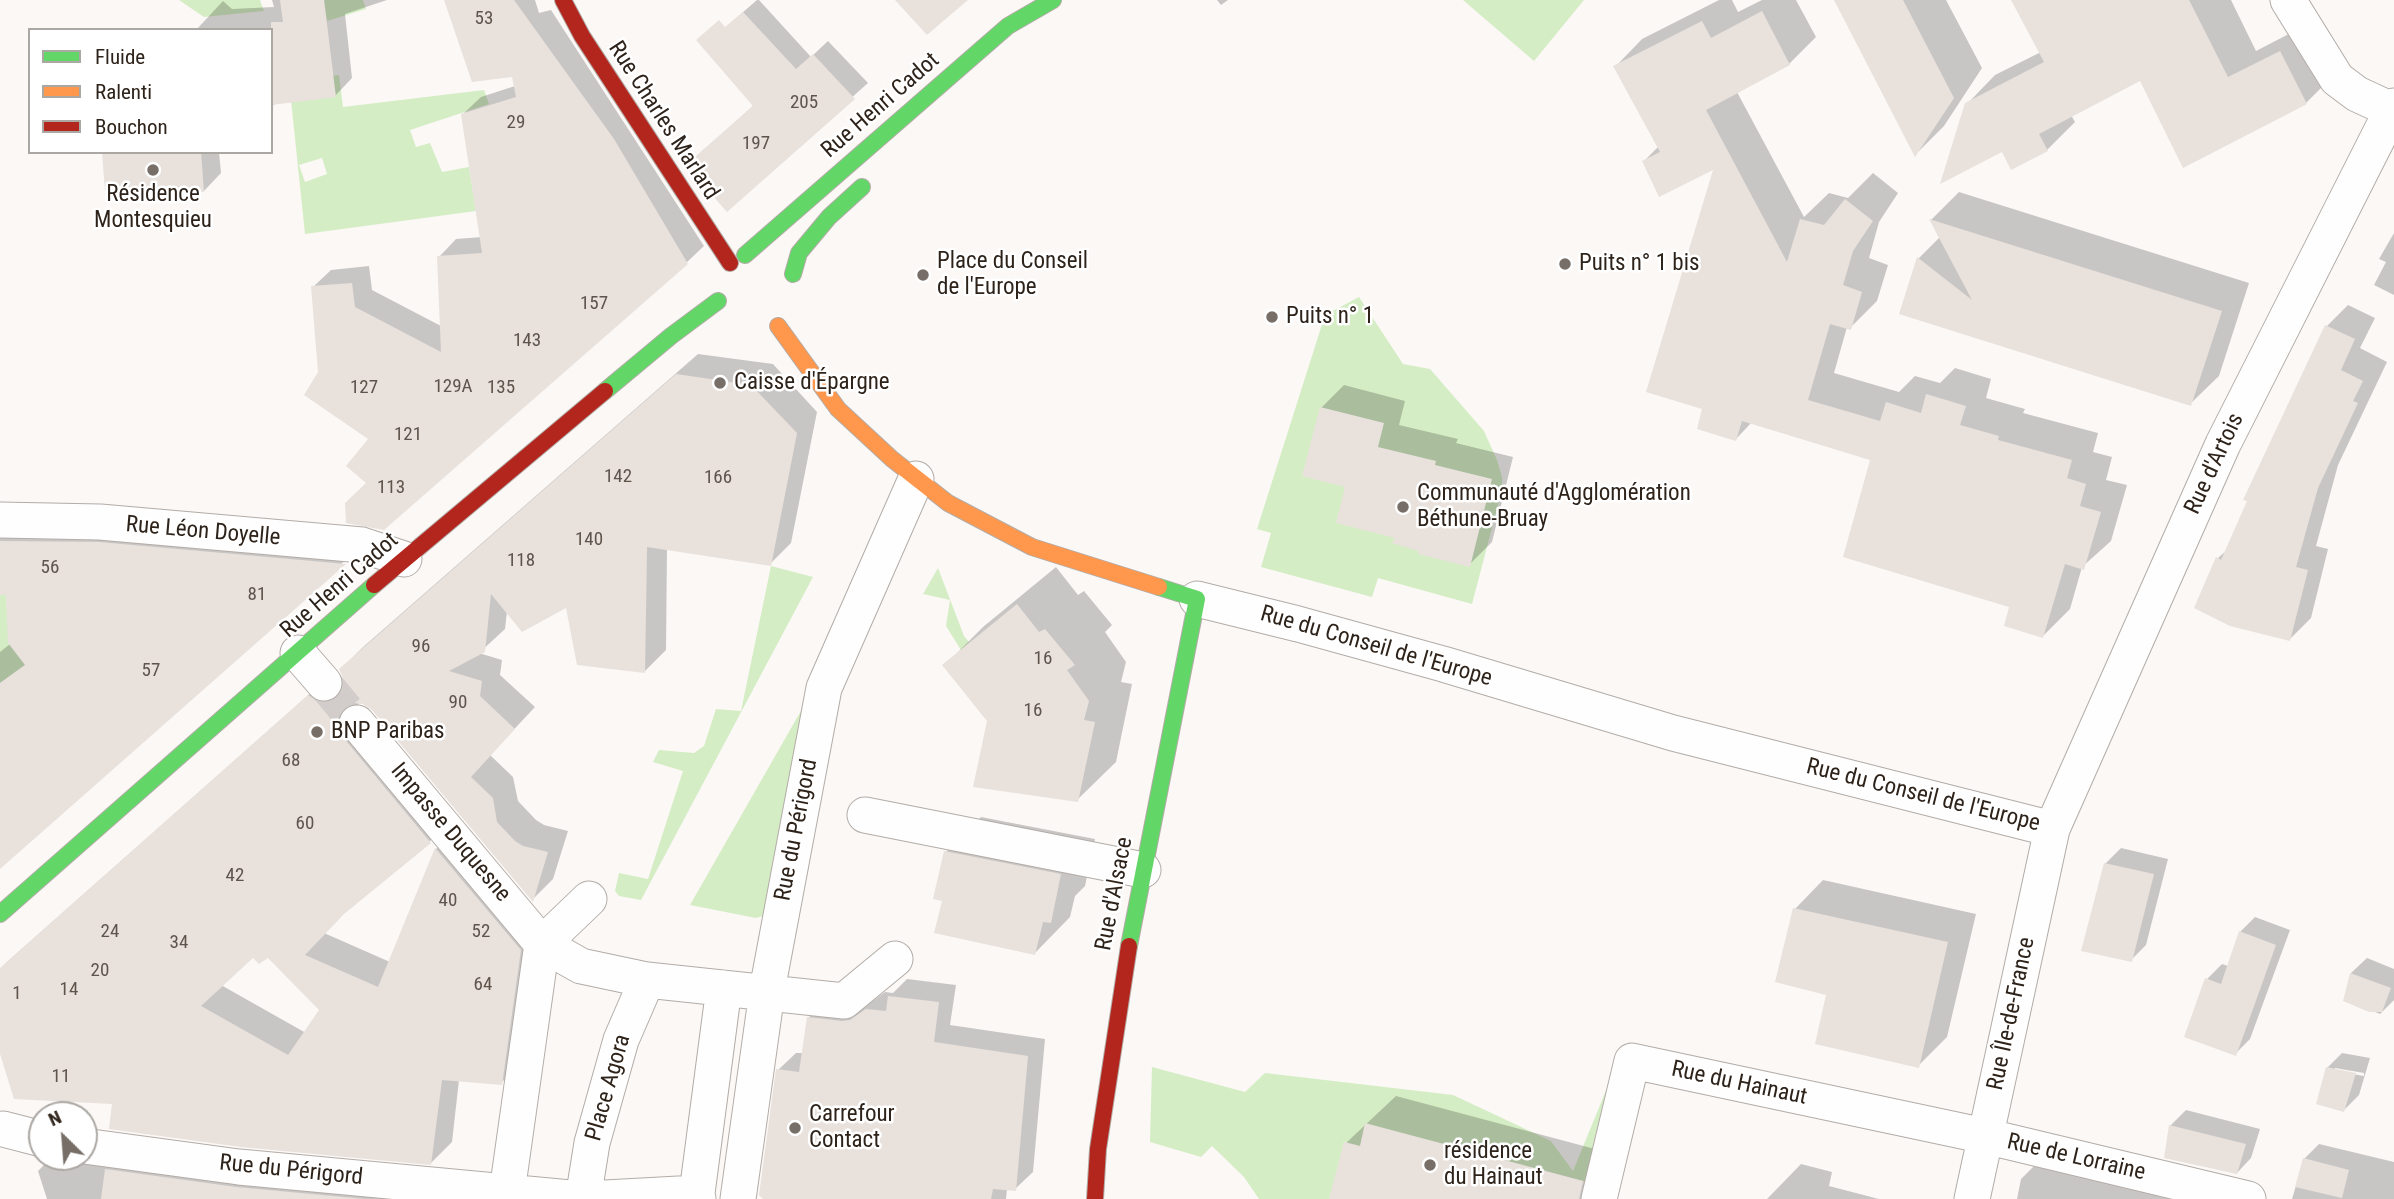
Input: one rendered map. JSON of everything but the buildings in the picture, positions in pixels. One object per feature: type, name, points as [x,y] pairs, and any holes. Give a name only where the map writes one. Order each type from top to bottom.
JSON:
[{"type":"main road","name":"Rue Charles Marlard","points":[[563,0],[582,36],[730,263]]},
{"type":"main road","name":"Rue Henri Cadot","points":[[1031,30],[1055,0]]},
{"type":"main road","name":"Rue Henri Cadot","points":[[745,255],[1008,26],[1055,0]]},
{"type":"main road","points":[[730,263],[745,255],[770,255],[794,279],[799,253],[806,244],[829,217],[879,172]]},
{"type":"main road","name":"Rue Henri Cadot","points":[[0,914],[404,559],[671,336],[721,307],[719,281],[730,263]]},
{"type":"main road","name":"Rue du Conseil de l'Europe","points":[[777,325],[838,410],[947,503],[1032,547],[1197,600]]},
{"type":"main road","name":"Rue d'Alsace","points":[[1095,1199],[1098,1149],[1120,990],[1197,600]]},
{"type":"street","points":[[2288,0],[2337,79],[2357,94],[2393,109]]},
{"type":"street","name":"Rue d'Artois","points":[[2052,829],[2223,444],[2393,109]]},
{"type":"street","name":"Rue du Périgord","points":[[738,1199],[767,993],[824,688],[916,479]]},
{"type":"street","name":"Rue Léon Doyelle","points":[[0,520],[100,522],[362,545],[404,559]]},
{"type":"street","name":"Rue du Conseil de l'Europe","points":[[1197,600],[1298,624],[1443,664],[1673,733],[2052,829]]},
{"type":"street","points":[[298,653],[324,682]]},
{"type":"street","name":"Impasse Duquesne","points":[[357,723],[542,944]]},
{"type":"street","points":[[865,815],[1143,870]]},
{"type":"street","name":"Rue Île-de-France","points":[[1972,1199],[2052,829]]},
{"type":"street","points":[[507,1192],[542,944],[589,899]]},
{"type":"street","points":[[542,944],[581,966],[648,980],[844,1001],[895,959]]},
{"type":"street","name":"Place Agora","points":[[584,1199],[592,1143],[621,1040],[648,980]]},
{"type":"street","points":[[697,1196],[724,988]]},
{"type":"street","name":"Rue du Hainaut","points":[[1599,1199],[1632,1061],[1985,1136]]},
{"type":"street","points":[[3,1129],[28,1135]]},
{"type":"street","name":"Rue de Lorraine","points":[[1985,1136],[2248,1199]]},
{"type":"street","name":"Rue du Périgord","points":[[98,1148],[239,1167],[584,1199],[697,1196]]},
{"type":"green space","points":[[179,0],[260,0],[264,11],[204,17]]},
{"type":"green space","points":[[324,0],[363,0],[366,9],[327,21]]},
{"type":"green space","points":[[1463,0],[1584,0],[1534,61]]},
{"type":"green space","points":[[339,75],[343,107],[484,90],[489,104],[410,130],[416,147],[430,143],[442,172],[469,167],[476,211],[305,234],[289,81]],"holes":[[[322,158],[327,174],[305,182],[299,165]]]},
{"type":"green space","points":[[1359,297],[1403,364],[1430,369],[1484,431],[1497,460],[1502,477],[1502,490],[1472,604],[1378,578],[1372,597],[1261,567],[1271,533],[1257,529],[1325,315]]},
{"type":"green space","points":[[771,566],[813,577],[641,900],[619,896],[615,891],[619,873],[648,879],[683,771],[653,762],[659,750],[694,753],[704,746],[716,709],[741,711]]},
{"type":"green space","points":[[938,568],[964,636],[969,642],[961,650],[946,626],[950,600],[923,594]]},
{"type":"green space","points":[[0,595],[6,595],[8,626],[25,665],[0,683]]},
{"type":"green space","points":[[814,688],[766,915],[756,918],[690,905]]},
{"type":"green space","points":[[1152,1067],[1245,1092],[1265,1073],[1453,1095],[1551,1141],[1573,1171],[1614,1071],[1591,1183],[1366,1124],[1360,1146],[1344,1142],[1330,1199],[1259,1199],[1244,1177],[1212,1146],[1201,1157],[1150,1142]]},
{"type":"tunnel","points":[[324,683],[357,723]]},
{"type":"traffic: fast","points":[[745,255],[1008,26],[1053,0]]},
{"type":"traffic: fast","points":[[793,274],[799,253],[829,217],[862,187]]},
{"type":"traffic: fast","points":[[605,391],[718,301]]},
{"type":"traffic: fast","points":[[0,914],[374,585]]},
{"type":"traffic: fast","points":[[1129,946],[1197,599],[1159,587]]},
{"type":"traffic: slow","points":[[778,326],[838,409],[892,459],[948,503],[1032,547],[1159,587]]},
{"type":"traffic: jam","points":[[563,0],[582,36],[730,263]]},
{"type":"traffic: jam","points":[[374,585],[605,391]]},
{"type":"traffic: jam","points":[[1095,1199],[1098,1149],[1129,946]]},
{"type":"place","name":"Résidence Montesquieu","points":[[153,170]]},
{"type":"place","name":"Puits n° 1 bis","points":[[1565,264]]},
{"type":"place","name":"Place du Conseil de l'Europe","points":[[923,275]]},
{"type":"place","name":"Puits n° 1","points":[[1272,317]]},
{"type":"place","name":"Caisse d'Épargne","points":[[720,383]]},
{"type":"place","name":"Communauté d'Agglomération Béthune-Bruay","points":[[1403,507]]},
{"type":"place","name":"BNP Paribas","points":[[317,732]]},
{"type":"place","name":"Carrefour Contact","points":[[795,1128]]},
{"type":"place","name":"résidence du Hainaut","points":[[1430,1165]]}]
